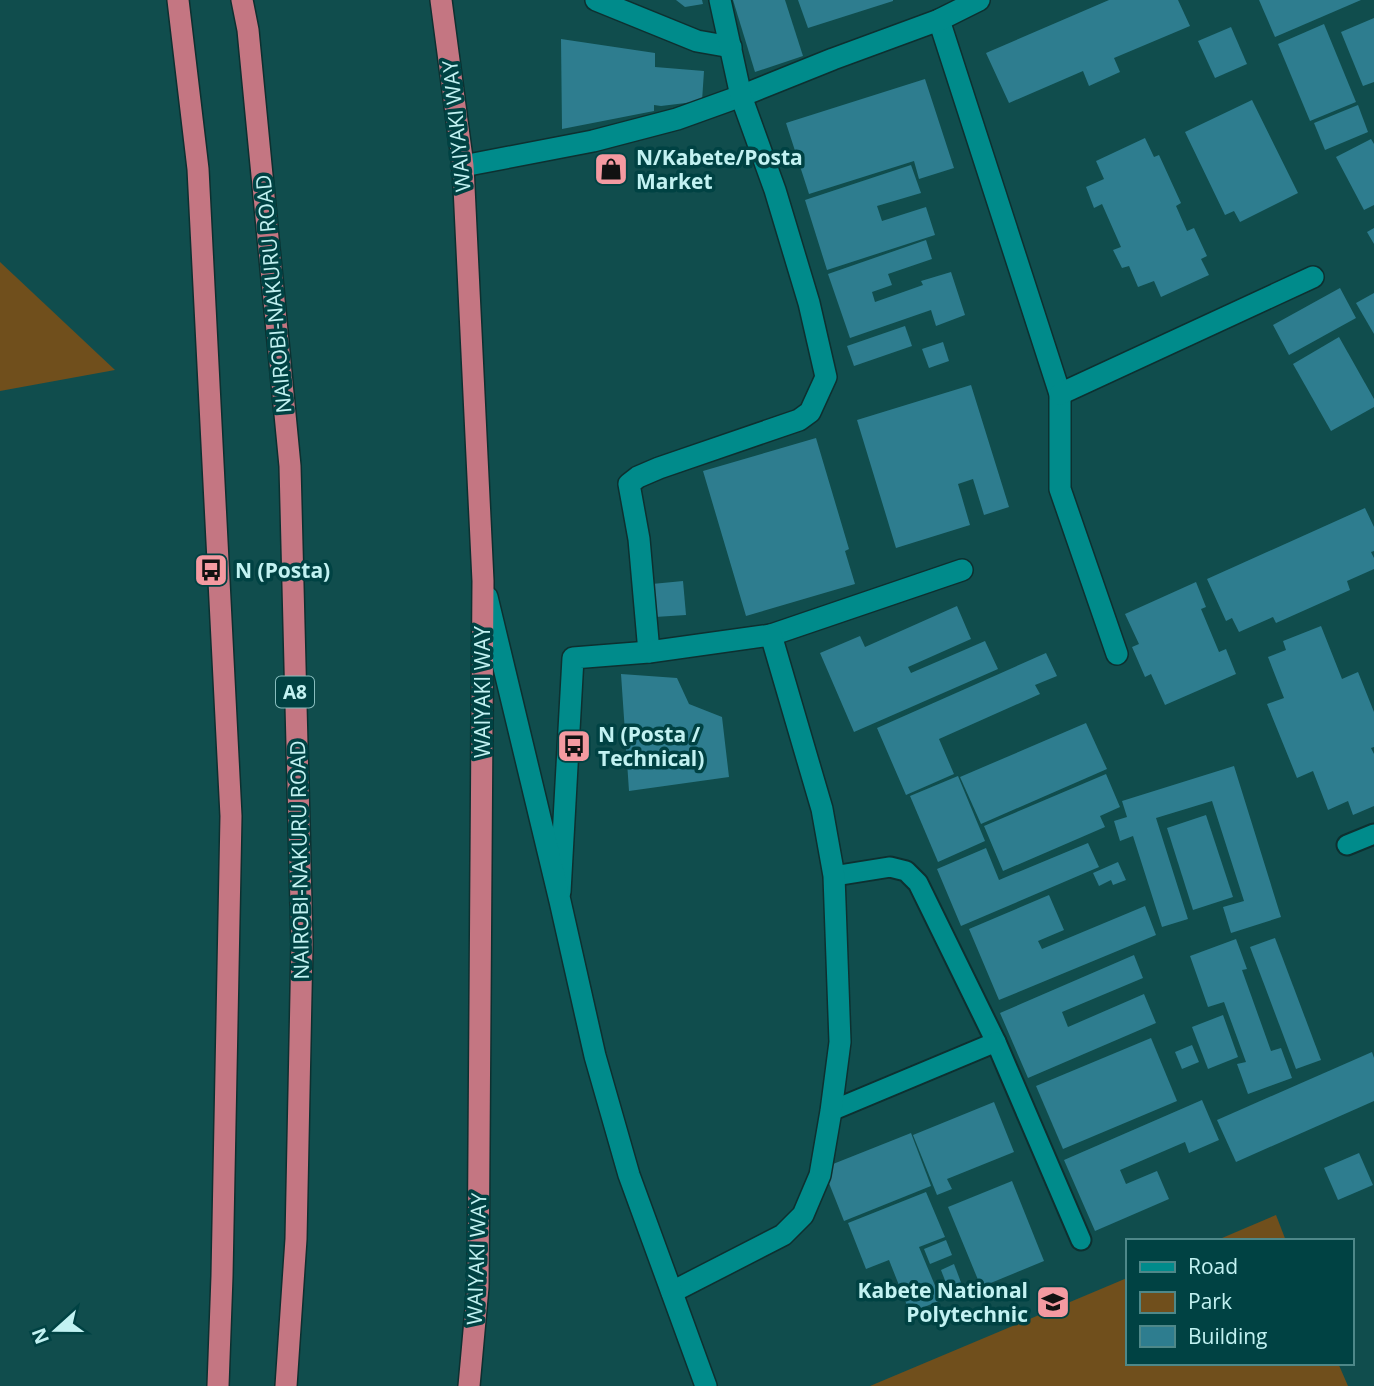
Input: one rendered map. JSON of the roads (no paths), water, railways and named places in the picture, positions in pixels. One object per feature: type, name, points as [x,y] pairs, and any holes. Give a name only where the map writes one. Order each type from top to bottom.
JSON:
[{"type":"highway","points":[[178,0],[198,169],[231,816],[218,1386]]},
{"type":"highway","name":"NAIROBI-NAKURU ROAD","points":[[242,0],[249,44],[290,466],[302,944],[296,1239],[286,1386]]},
{"type":"highway","name":"WAIYAKI WAY","points":[[441,0],[463,166],[483,581],[478,1287],[469,1386]]},
{"type":"street","points":[[596,0],[697,41],[731,47]]},
{"type":"street","points":[[649,652],[639,539],[629,484],[659,468],[799,420],[810,412],[826,377],[809,303],[775,190],[741,96],[720,0]]},
{"type":"street","points":[[463,166],[593,141],[677,119],[939,20],[979,0]]},
{"type":"street","points":[[939,20],[1060,394],[1060,489],[1117,654]]},
{"type":"street","points":[[1060,394],[1312,277]]},
{"type":"street","points":[[560,901],[573,658],[649,652],[771,635],[962,570]]},
{"type":"street","points":[[483,581],[602,1082],[629,1175],[706,1386]]},
{"type":"street","points":[[672,1292],[783,1235],[803,1215],[820,1175],[831,1111],[840,1042],[834,876],[821,809],[771,635]]},
{"type":"lane","points":[[1347,845],[1374,834]]},
{"type":"lane","points":[[834,876],[890,867],[906,871],[918,883],[996,1042],[1081,1240]]},
{"type":"lane","points":[[831,1111],[996,1042]]},
{"type":"place","name":"N/Kabete/Posta Market","points":[[611,169]]},
{"type":"place","name":"N (Posta)","points":[[211,570]]},
{"type":"place","name":"N (Posta / Technical)","points":[[574,746]]},
{"type":"place","name":"Kabete National Polytechnic","points":[[1053,1302]]}]
